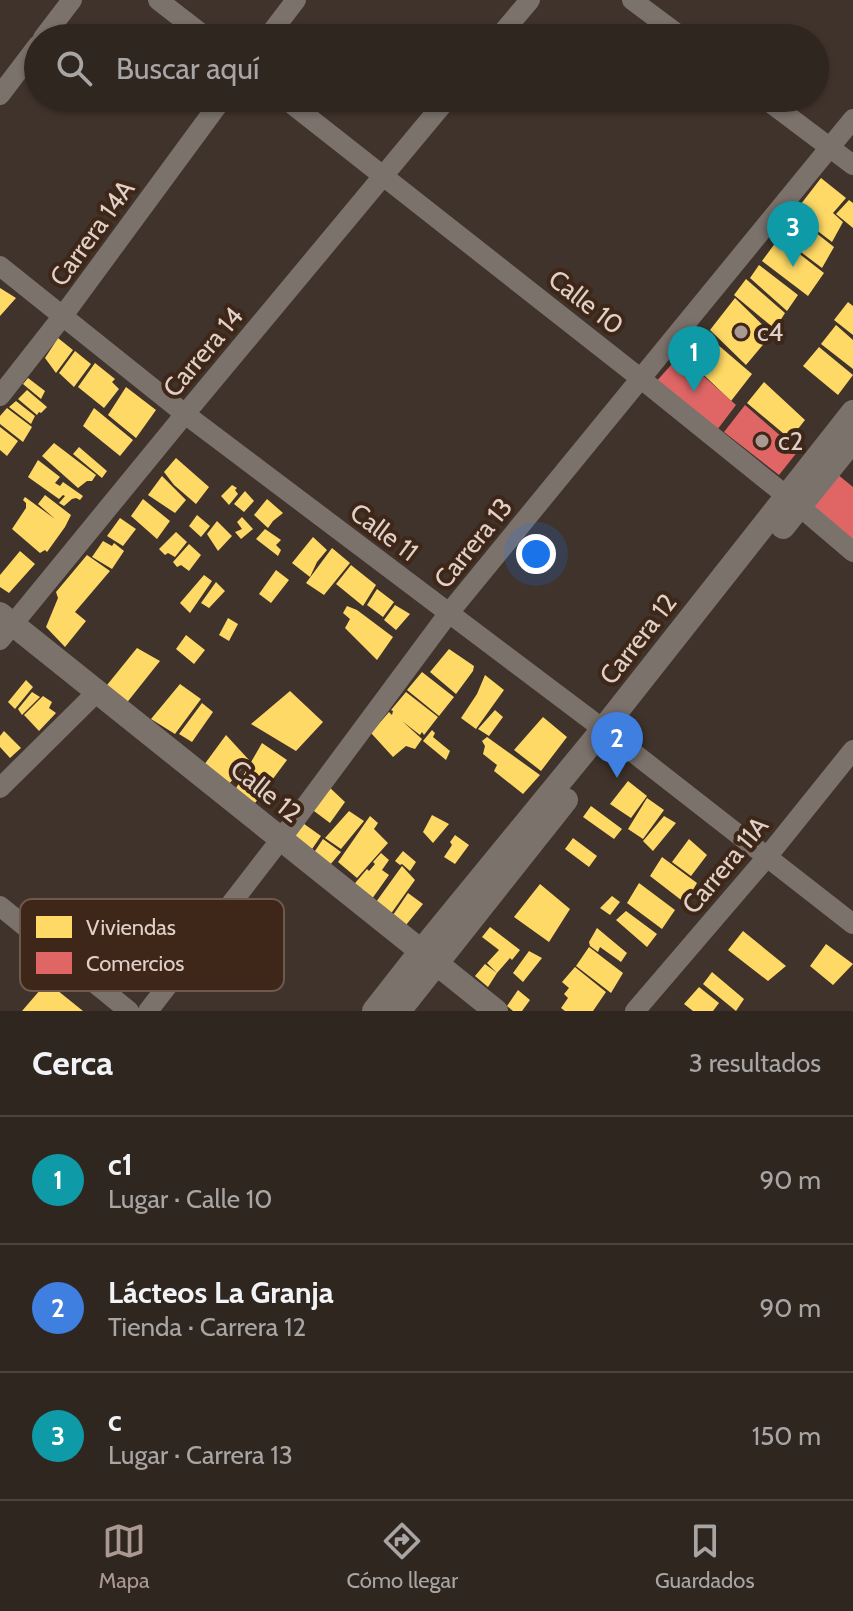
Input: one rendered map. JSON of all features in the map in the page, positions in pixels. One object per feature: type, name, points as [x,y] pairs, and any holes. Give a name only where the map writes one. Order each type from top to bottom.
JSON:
[{"type":"street","points":[[54,24],[72,0]]},
{"type":"street","points":[[158,0],[189,24]]},
{"type":"street","points":[[278,24],[296,0]]},
{"type":"street","points":[[510,24],[530,0]]},
{"type":"street","points":[[632,0],[664,24]]},
{"type":"street","points":[[0,95],[24,63]]},
{"type":"street","name":"Carrera 14A","points":[[0,396],[213,112]]},
{"type":"street","name":"Calle 10","points":[[302,112],[793,500],[853,552]]},
{"type":"street","name":"Carrera 14","points":[[4,626],[436,112]]},
{"type":"street","points":[[783,112],[853,165]]},
{"type":"street","name":"Carrera 13","points":[[235,899],[448,614],[853,119]]},
{"type":"street","name":"Calle 11","points":[[0,266],[185,414],[609,734],[853,924]]},
{"type":"street","name":"Carrera 12","points":[[374,1011],[429,957],[609,734],[793,500],[853,412]]},
{"type":"street","name":"Carrera 12","points":[[793,500],[853,440]]},
{"type":"street","name":"Calle 12","points":[[4,626],[97,692],[496,1011]]},
{"type":"street","points":[[0,788],[97,692]]},
{"type":"street","name":"Carrera 11A","points":[[635,1011],[767,857],[853,750]]},
{"type":"street","points":[[0,906],[20,922]]},
{"type":"street","name":"Carrera 12","points":[[399,1011],[429,957]]},
{"type":"street","points":[[104,991],[129,1011]]},
{"type":"street","name":"Carrera 13","points":[[148,1011],[163,991]]},
{"type":"building: Viviendas","points":[[821,178],[846,198],[833,213],[843,222],[832,242],[794,213]]},
{"type":"building: Viviendas","points":[[849,200],[853,203],[853,228],[836,214]]},
{"type":"building: Viviendas","points":[[792,214],[834,247],[822,268],[777,234]]},
{"type":"building: Viviendas","points":[[779,238],[824,273],[808,296],[762,261]]},
{"type":"building: Viviendas","points":[[759,265],[798,295],[787,311],[750,278]]},
{"type":"building: Viviendas","points":[[746,279],[785,313],[775,329],[734,295]]},
{"type":"building: Viviendas","points":[[0,288],[16,298],[0,316]]},
{"type":"building: Viviendas","name":"c4","points":[[735,298],[772,334],[746,365],[710,330]]},
{"type":"building: Viviendas","points":[[848,302],[853,306],[853,335],[834,320]]},
{"type":"building: Viviendas","points":[[836,325],[853,340],[853,369],[821,344]]},
{"type":"building: Viviendas","points":[[703,332],[752,374],[731,401],[684,356]]},
{"type":"building: Viviendas","points":[[58,338],[73,350],[56,373],[45,358]]},
{"type":"building: Viviendas","points":[[819,347],[853,375],[838,395],[803,366]]},
{"type":"building: Viviendas","points":[[75,351],[91,364],[74,387],[59,373]]},
{"type":"building: Viviendas","points":[[95,363],[115,379],[112,382],[119,389],[104,408],[78,387]]},
{"type":"building: Viviendas","points":[[28,378],[45,391],[41,399],[23,384]]},
{"type":"building: Viviendas","points":[[764,382],[805,420],[790,439],[747,403]]},
{"type":"building: Viviendas","points":[[126,387],[156,410],[136,438],[108,415]]},
{"type":"building: Viviendas","points":[[27,390],[47,407],[37,415],[18,399]]},
{"type":"building: Viviendas","points":[[16,401],[35,416],[31,424],[9,407]]},
{"type":"building: Viviendas","points":[[7,408],[32,427],[23,442],[0,424],[0,416]]},
{"type":"building: Viviendas","points":[[94,408],[133,440],[120,456],[83,426]]},
{"type":"building: Viviendas","points":[[0,427],[18,441],[7,456],[0,450]]},
{"type":"building: Viviendas","points":[[54,443],[96,475],[92,481],[78,488],[42,456]]},
{"type":"building: Viviendas","points":[[79,447],[107,471],[102,478],[73,454]]},
{"type":"building: Viviendas","points":[[176,458],[209,487],[196,504],[164,472]]},
{"type":"building: Viviendas","points":[[38,460],[60,477],[55,483],[60,486],[63,482],[83,496],[80,500],[72,499],[64,506],[59,503],[65,496],[59,499],[28,477]]},
{"type":"building: Viviendas","points":[[162,476],[186,500],[175,513],[148,495]]},
{"type":"building: Viviendas","points":[[232,485],[237,488],[238,494],[229,505],[221,496]]},
{"type":"building: Viviendas","points":[[245,491],[254,501],[244,512],[234,504]]},
{"type":"building: Viviendas","points":[[45,495],[71,515],[47,552],[40,553],[12,529],[26,508],[25,497],[55,519],[38,504]]},
{"type":"building: Viviendas","points":[[143,499],[170,521],[157,539],[131,516]]},
{"type":"building: Viviendas","points":[[267,499],[283,513],[268,528],[254,515]]},
{"type":"building: Viviendas","points":[[197,515],[210,526],[201,537],[189,526]]},
{"type":"building: Viviendas","points":[[242,517],[253,529],[241,539],[235,532],[242,529],[237,522]]},
{"type":"building: Viviendas","points":[[120,518],[136,529],[123,546],[107,536]]},
{"type":"building: Viviendas","points":[[217,521],[232,536],[218,551],[207,534]]},
{"type":"building: Viviendas","points":[[265,529],[281,540],[276,545],[281,550],[278,556],[256,539]]},
{"type":"building: Viviendas","points":[[176,532],[187,542],[175,557],[168,553],[165,555],[159,549]]},
{"type":"building: Viviendas","points":[[313,537],[327,550],[310,577],[292,563]]},
{"type":"building: Viviendas","points":[[103,541],[112,546],[114,543],[124,551],[112,569],[92,557]]},
{"type":"building: Viviendas","points":[[189,544],[201,555],[189,571],[173,562]]},
{"type":"building: Viviendas","points":[[332,548],[350,563],[324,595],[306,583]]},
{"type":"building: Viviendas","points":[[20,551],[35,564],[9,593],[0,587],[0,575]]},
{"type":"building: Viviendas","points":[[87,555],[110,571],[75,612],[86,621],[65,647],[46,627],[58,598],[56,592]]},
{"type":"building: Viviendas","points":[[351,565],[376,585],[363,606],[336,584]]},
{"type":"building: Viviendas","points":[[276,570],[289,580],[271,603],[259,594]]},
{"type":"building: Viviendas","points":[[204,575],[212,581],[190,613],[180,603]]},
{"type":"building: Viviendas","points":[[216,582],[225,591],[209,608],[201,603]]},
{"type":"building: Viviendas","points":[[377,589],[394,602],[383,617],[367,605]]},
{"type":"building: Viviendas","points":[[395,605],[410,614],[396,630],[384,620]]},
{"type":"building: Viviendas","points":[[347,606],[393,637],[377,660],[345,628],[350,619],[343,613]]},
{"type":"building: Viviendas","points":[[228,618],[238,624],[229,641],[219,635]]},
{"type":"building: Viviendas","points":[[186,635],[205,650],[194,664],[176,649]]},
{"type":"building: Viviendas","points":[[137,648],[160,661],[125,705],[103,690]]},
{"type":"building: Viviendas","points":[[449,649],[474,666],[456,694],[430,672]]},
{"type":"building: Viviendas","points":[[422,672],[454,697],[439,716],[407,690]]},
{"type":"building: Viviendas","points":[[485,675],[504,690],[476,729],[461,718]]},
{"type":"building: Viviendas","points":[[26,680],[33,687],[15,709],[8,702]]},
{"type":"building: Viviendas","points":[[180,684],[201,699],[175,734],[151,719]]},
{"type":"building: Viviendas","points":[[290,691],[323,722],[296,751],[251,724]]},
{"type":"building: Viviendas","points":[[32,692],[40,697],[22,715],[18,709]]},
{"type":"building: Viviendas","points":[[406,692],[438,717],[424,735],[402,721],[422,739],[415,749],[406,746],[393,757],[371,733],[389,712],[392,715],[391,710]]},
{"type":"building: Viviendas","points":[[43,696],[52,702],[49,708],[56,713],[39,731],[24,715]]},
{"type":"building: Viviendas","points":[[202,703],[213,712],[192,742],[179,734]]},
{"type":"building: Viviendas","points":[[495,710],[503,717],[489,736],[478,729]]},
{"type":"building: Viviendas","points":[[543,717],[567,737],[541,771],[514,750]]},
{"type":"building: Viviendas","points":[[432,730],[435,733],[433,737],[450,751],[446,760],[423,741]]},
{"type":"building: Viviendas","points":[[4,731],[21,748],[10,758],[0,747],[0,736]]},
{"type":"building: Viviendas","points":[[226,735],[249,760],[229,784],[204,765]]},
{"type":"building: Viviendas","points":[[487,737],[540,775],[523,794],[494,771],[497,765],[483,754],[485,746],[482,741]]},
{"type":"building: Viviendas","points":[[262,743],[287,760],[255,803],[235,790]]},
{"type":"building: Viviendas","points":[[628,781],[647,796],[631,818],[610,804]]},
{"type":"building: Viviendas","points":[[328,786],[345,802],[330,823],[310,808]]},
{"type":"building: Viviendas","points":[[647,798],[664,810],[643,839],[628,829]]},
{"type":"building: Viviendas","points":[[591,806],[622,829],[614,839],[583,817]]},
{"type":"building: Viviendas","points":[[349,811],[364,821],[341,849],[325,838]]},
{"type":"building: Viviendas","points":[[432,815],[449,824],[433,843],[423,832]]},
{"type":"building: Viviendas","points":[[370,816],[378,823],[374,829],[388,843],[357,878],[338,862]]},
{"type":"building: Viviendas","points":[[664,816],[676,823],[653,851],[643,841]]},
{"type":"building: Viviendas","points":[[300,821],[321,836],[310,852],[289,835]]},
{"type":"building: Viviendas","points":[[455,835],[469,845],[455,864],[444,857]]},
{"type":"building: Viviendas","points":[[573,838],[597,856],[589,867],[565,849]]},
{"type":"building: Viviendas","points":[[323,839],[341,852],[329,866],[313,854]]},
{"type":"building: Viviendas","points":[[689,839],[707,855],[691,876],[672,862]]},
{"type":"building: Viviendas","points":[[403,851],[416,862],[410,871],[395,861]]},
{"type":"building: Viviendas","points":[[381,853],[389,860],[382,870],[389,875],[369,903],[351,888],[375,864],[373,862]]},
{"type":"building: Viviendas","points":[[662,857],[697,883],[685,903],[650,876]]},
{"type":"building: Viviendas","points":[[402,866],[415,880],[390,915],[376,902]]},
{"type":"building: Viviendas","points":[[639,883],[675,910],[662,929],[627,903]]},
{"type":"building: Viviendas","points":[[540,884],[570,909],[549,942],[514,917]]},
{"type":"building: Viviendas","points":[[408,893],[423,904],[406,925],[393,915]]},
{"type":"building: Viviendas","points":[[612,896],[620,902],[610,915],[600,908]]},
{"type":"building: Viviendas","points":[[626,911],[657,934],[647,947],[616,920]]},
{"type":"building: Viviendas","points":[[490,927],[520,950],[497,973],[487,963],[499,950],[482,937]]},
{"type":"building: Viviendas","points":[[597,928],[627,953],[621,962],[600,947],[598,952],[590,946]]},
{"type":"building: Viviendas","points":[[743,931],[786,966],[768,981],[728,950]]},
{"type":"building: Viviendas","points":[[826,944],[853,964],[833,985],[810,966]]},
{"type":"building: Viviendas","points":[[589,947],[623,973],[611,993],[576,966]]},
{"type":"building: Viviendas","points":[[529,951],[542,958],[523,982],[513,973]]},
{"type":"building: Viviendas","points":[[485,964],[497,973],[488,987],[475,976]]},
{"type":"building: Viviendas","points":[[575,967],[606,992],[593,1011],[565,1011],[561,1008],[568,998],[564,994],[569,988],[562,982]]},
{"type":"building: Viviendas","points":[[712,972],[744,999],[736,1011],[703,984]]},
{"type":"building: Viviendas","points":[[699,987],[719,1003],[713,1011],[693,1011],[684,1004]]},
{"type":"building: Viviendas","points":[[518,990],[530,1000],[522,1011],[513,1011],[507,1006]]},
{"type":"building: Viviendas","points":[[39,991],[58,991],[83,1011],[22,1011]]},
{"type":"building: Comercios","points":[[680,355],[736,405],[717,430],[654,384]]},
{"type":"building: Comercios","name":"c2","points":[[745,405],[798,451],[779,475],[724,432]]},
{"type":"building: Comercios","points":[[837,474],[853,487],[853,543],[811,504]]},
{"type":"place","name":"c","points":[[793,267]]},
{"type":"place","name":"c4","points":[[741,332]]},
{"type":"place","name":"c1","points":[[694,392]]},
{"type":"place","name":"c2","points":[[762,441]]},
{"type":"place","name":"Lácteos La Granja","points":[[617,778]]}]
